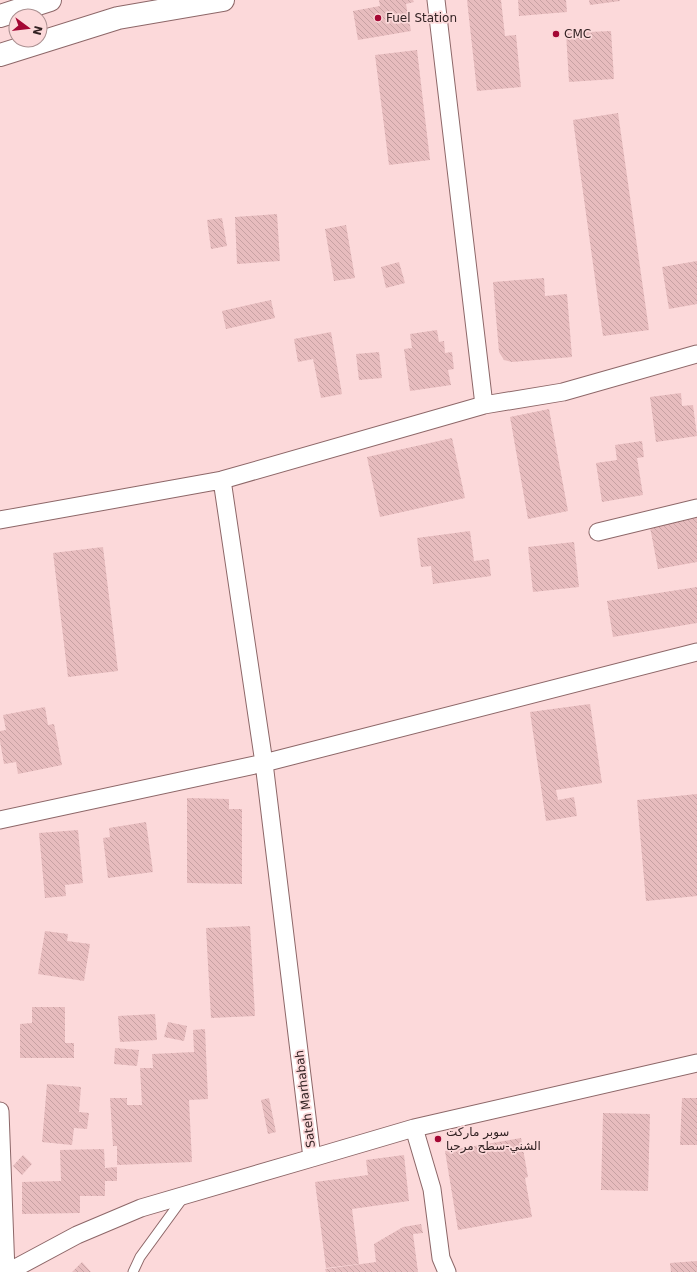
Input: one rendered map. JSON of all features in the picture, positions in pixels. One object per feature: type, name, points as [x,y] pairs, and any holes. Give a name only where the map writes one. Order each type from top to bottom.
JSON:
[{"type":"main road","points":[[0,16],[50,0]]},
{"type":"main road","points":[[0,55],[118,18],[223,0]]},
{"type":"street","points":[[436,0],[484,406]]},
{"type":"street","points":[[0,520],[222,480],[484,406],[563,392],[697,354]]},
{"type":"street","name":"Sateh Marhabah","points":[[7,1272],[77,1236],[142,1208],[312,1158],[264,763],[222,480]]},
{"type":"street","points":[[598,532],[697,508]]},
{"type":"street","points":[[0,820],[264,763],[697,652]]},
{"type":"street","points":[[312,1158],[414,1128],[697,1063]]},
{"type":"street","points":[[0,1111],[7,1272]]},
{"type":"street","points":[[414,1128],[432,1189],[441,1258],[447,1272]]},
{"type":"lane","points":[[133,1272],[140,1257],[185,1195]]},
{"type":"building","points":[[379,0],[413,0],[414,2],[406,4],[411,31],[358,40],[353,11],[380,6]]},
{"type":"building","points":[[467,0],[501,0],[505,36],[516,35],[521,87],[477,91]]},
{"type":"building","points":[[518,0],[566,0],[567,12],[519,16]]},
{"type":"building","points":[[589,0],[620,0],[620,1],[590,5]]},
{"type":"building","points":[[611,31],[614,79],[569,82],[566,33]]},
{"type":"building","points":[[417,50],[430,160],[389,165],[375,55]]},
{"type":"building","points":[[618,113],[649,330],[603,336],[573,120]]},
{"type":"building","points":[[277,214],[280,261],[237,264],[235,217]]},
{"type":"building","points":[[222,218],[227,246],[211,249],[207,220]]},
{"type":"building","points":[[346,225],[355,278],[334,281],[325,229]]},
{"type":"building","points":[[697,261],[697,304],[669,309],[662,267]]},
{"type":"building","points":[[399,262],[405,283],[386,288],[381,267]]},
{"type":"building","points":[[544,278],[545,296],[567,294],[572,357],[512,362],[504,360],[499,352],[493,282]]},
{"type":"building","points":[[271,300],[275,318],[226,329],[222,311]]},
{"type":"building","points":[[437,330],[439,342],[444,341],[445,353],[452,352],[454,369],[448,370],[451,385],[410,391],[404,349],[412,348],[410,334]]},
{"type":"building","points":[[331,332],[342,394],[321,398],[313,359],[298,362],[294,339]]},
{"type":"building","points":[[379,352],[382,378],[359,380],[356,354]]},
{"type":"building","points":[[681,393],[682,406],[693,405],[697,436],[656,442],[650,397]]},
{"type":"building","points":[[549,409],[568,511],[528,519],[510,417]]},
{"type":"building","points":[[452,438],[465,498],[380,517],[367,457]]},
{"type":"building","points":[[642,441],[644,457],[637,458],[643,495],[602,502],[596,463],[617,460],[615,445]]},
{"type":"building","points":[[697,513],[697,562],[658,569],[649,522]]},
{"type":"building","points":[[470,531],[474,561],[489,559],[491,576],[433,584],[431,566],[421,567],[417,538]]},
{"type":"building","points":[[574,542],[579,587],[533,592],[528,547]]},
{"type":"building","points":[[103,547],[118,671],[68,677],[53,553]]},
{"type":"building","points":[[697,587],[697,623],[613,637],[607,601]]},
{"type":"building","points":[[590,704],[602,783],[556,790],[558,800],[574,797],[577,816],[546,821],[530,712]]},
{"type":"building","points":[[45,707],[48,725],[54,724],[62,765],[18,774],[16,762],[4,764],[0,741],[0,731],[6,730],[3,715]]},
{"type":"building","points":[[697,794],[697,896],[646,901],[637,800]]},
{"type":"building","points":[[187,798],[229,799],[229,809],[242,809],[242,884],[187,883]]},
{"type":"building","points":[[146,822],[153,872],[108,878],[103,838],[110,837],[109,828]]},
{"type":"building","points":[[78,830],[83,883],[65,885],[66,896],[45,898],[39,833]]},
{"type":"building","points":[[250,926],[255,1016],[211,1018],[206,928]]},
{"type":"building","points":[[45,931],[68,934],[67,941],[90,944],[84,981],[38,974]]},
{"type":"building","points":[[32,1007],[65,1007],[65,1043],[74,1043],[74,1058],[20,1058],[20,1024],[32,1023]]},
{"type":"building","points":[[155,1014],[157,1040],[120,1042],[118,1016]]},
{"type":"building","points":[[168,1022],[187,1026],[184,1041],[164,1037]]},
{"type":"building","points":[[205,1029],[208,1099],[189,1100],[192,1162],[117,1165],[117,1146],[113,1146],[110,1098],[127,1098],[127,1105],[142,1105],[140,1068],[153,1068],[152,1054],[194,1052],[193,1030]]},
{"type":"building","points":[[115,1048],[139,1050],[137,1066],[114,1064]]},
{"type":"building","points":[[47,1084],[81,1087],[79,1112],[89,1113],[87,1129],[74,1128],[72,1145],[42,1142]]},
{"type":"building","points":[[269,1098],[276,1132],[268,1134],[261,1100]]},
{"type":"building","points":[[682,1098],[697,1098],[697,1145],[680,1145]]},
{"type":"building","points":[[603,1113],[650,1114],[648,1191],[601,1190]]},
{"type":"building","points":[[521,1138],[528,1177],[525,1178],[532,1217],[458,1230],[445,1151]]},
{"type":"building","points":[[104,1149],[105,1168],[117,1167],[117,1181],[105,1181],[105,1196],[80,1196],[80,1213],[22,1214],[22,1182],[61,1181],[60,1150]]},
{"type":"building","points":[[23,1155],[32,1164],[22,1175],[13,1166]]},
{"type":"building","points":[[404,1155],[409,1201],[352,1209],[359,1264],[326,1268],[315,1182],[368,1175],[366,1160]]},
{"type":"building","points":[[421,1224],[423,1233],[413,1234],[418,1272],[326,1272],[325,1269],[376,1262],[374,1244],[403,1227]]},
{"type":"building","points":[[697,1261],[697,1272],[671,1272],[670,1263]]},
{"type":"building","points":[[82,1262],[91,1272],[72,1272]]},
{"type":"place","name":"Fuel Station","points":[[378,18]]},
{"type":"place","name":"CMC","points":[[556,34]]},
{"type":"place","name":"سوبر ماركت الشني-سطح مرحبا","points":[[438,1139]]}]
